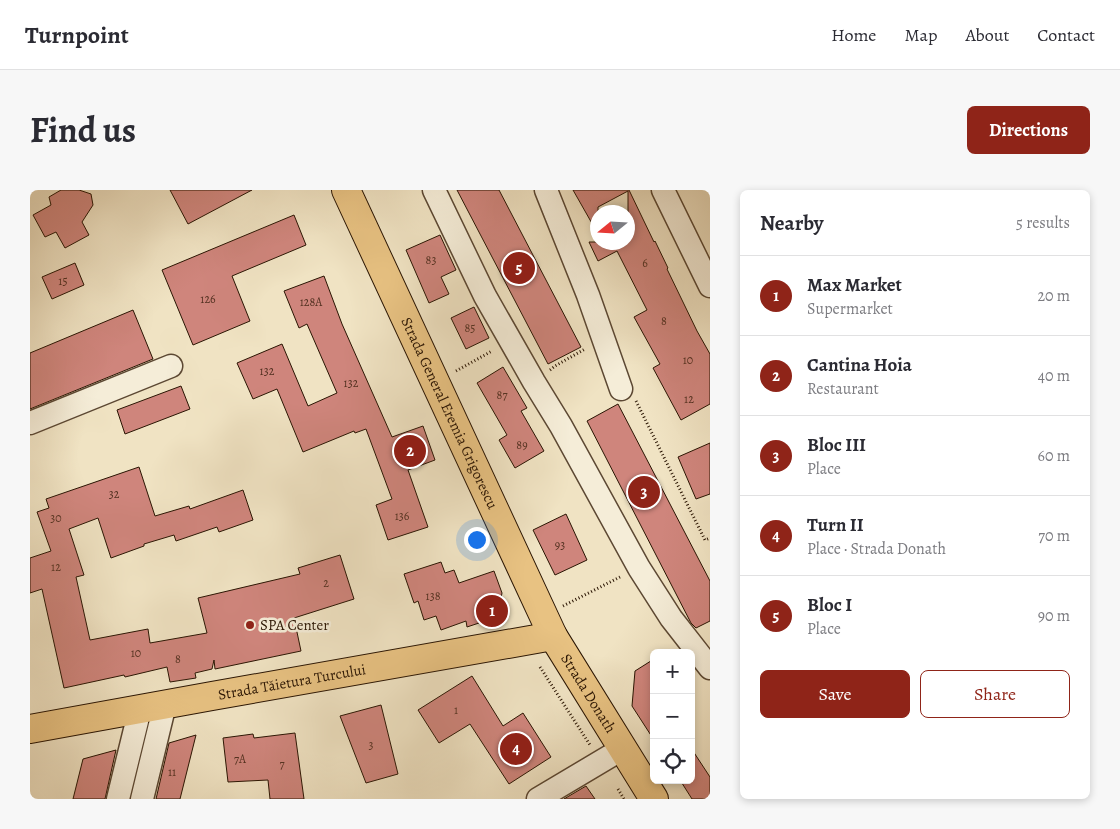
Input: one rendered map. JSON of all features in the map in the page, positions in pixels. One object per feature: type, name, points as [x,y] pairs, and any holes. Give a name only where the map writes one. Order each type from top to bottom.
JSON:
[{"type":"main road","name":"Strada General Eremia Grigorescu","points":[[346,190],[553,636]]},
{"type":"main road","name":"Strada Tăietura Turcului","points":[[30,729],[553,636]]},
{"type":"main road","name":"Strada Donath","points":[[553,636],[612,755],[654,799]]},
{"type":"street","points":[[434,190],[485,296],[561,426],[639,568],[671,618],[710,668]]},
{"type":"street","points":[[546,190],[588,295],[621,389]]},
{"type":"street","points":[[663,190],[710,286]]},
{"type":"street","points":[[30,423],[171,366]]},
{"type":"street","points":[[118,799],[152,707]]},
{"type":"street","points":[[142,799],[152,707]]},
{"type":"street","points":[[538,799],[612,755]]},
{"type":"path","points":[[534,382],[555,366],[603,339]]},
{"type":"path","points":[[449,375],[510,341]]},
{"type":"path","points":[[621,389],[634,396],[705,540],[710,538]]},
{"type":"path","points":[[558,608],[639,568]]},
{"type":"path","points":[[540,667],[612,755],[624,799]]},
{"type":"building","points":[[61,190],[79,190],[91,194],[93,205],[82,222],[89,235],[65,248],[56,232],[45,237],[33,215],[51,205],[49,197]]},
{"type":"building","points":[[170,190],[252,190],[188,224]]},
{"type":"building","points":[[457,190],[499,190],[581,347],[548,364]]},
{"type":"building","points":[[573,190],[629,190],[710,354],[710,404],[681,420],[653,368],[660,364],[634,317],[647,310],[617,251],[598,261],[593,250],[635,250],[635,205],[628,205],[628,191],[602,205],[590,205],[590,220]]},
{"type":"building","points":[[294,215],[306,245],[232,276],[250,321],[193,345],[162,270]]},
{"type":"building","points":[[440,235],[456,270],[441,277],[449,294],[429,303],[406,250]]},
{"type":"building","points":[[75,263],[84,285],[52,299],[42,277]]},
{"type":"building","points":[[324,276],[342,324],[392,437],[423,426],[435,460],[408,470],[428,527],[388,540],[376,505],[392,499],[366,429],[355,433],[354,431],[303,452],[277,389],[253,399],[237,363],[282,344],[308,406],[337,393],[307,324],[299,328],[284,291]]},
{"type":"building","points":[[474,307],[489,338],[466,349],[451,318]]},
{"type":"building","points":[[133,310],[153,359],[30,409],[30,353]]},
{"type":"building","points":[[503,367],[527,408],[521,411],[544,451],[515,468],[499,440],[507,435],[477,383]]},
{"type":"building","points":[[181,386],[190,409],[125,434],[117,410]]},
{"type":"building","points":[[618,404],[710,581],[710,621],[696,628],[691,623],[587,421]]},
{"type":"building","points":[[710,443],[710,494],[696,499],[678,457]]},
{"type":"building","points":[[139,467],[155,516],[189,506],[190,509],[243,490],[253,520],[219,532],[217,527],[176,541],[174,535],[144,544],[144,546],[111,558],[98,518],[69,529],[84,575],[76,577],[90,640],[148,629],[150,643],[207,633],[198,598],[300,574],[298,568],[340,555],[354,599],[294,618],[301,651],[215,669],[214,660],[212,669],[195,673],[196,678],[170,682],[167,667],[64,688],[42,589],[30,593],[30,558],[51,551],[37,512],[49,508],[46,499]]},
{"type":"building","points":[[566,514],[587,560],[555,575],[533,530]]},
{"type":"building","points":[[441,562],[445,573],[454,570],[459,583],[494,571],[502,593],[497,617],[467,627],[466,621],[441,630],[436,616],[424,620],[418,601],[414,603],[404,574]]},
{"type":"building","points":[[650,662],[650,734],[632,706],[635,671]]},
{"type":"building","points":[[472,676],[503,726],[523,713],[551,757],[509,784],[470,724],[439,743],[418,710]]},
{"type":"building","points":[[381,705],[398,774],[366,783],[340,716]]},
{"type":"building","points":[[295,733],[304,799],[270,799],[268,780],[228,782],[223,738],[253,734],[254,738]]},
{"type":"building","points":[[196,735],[180,799],[156,799],[169,743]]},
{"type":"building","points":[[116,750],[105,799],[73,799],[83,759]]},
{"type":"building","points":[[695,754],[710,777],[710,799],[692,799],[683,784],[695,784]]},
{"type":"building","points":[[586,786],[595,799],[564,799]]},
{"type":"place","name":"Bloc I","points":[[519,268]]},
{"type":"place","name":"Cantina Hoia","points":[[410,451]]},
{"type":"place","name":"Bloc III","points":[[644,492]]},
{"type":"place","name":"Max Market","points":[[492,611]]},
{"type":"place","name":"SPA Center","points":[[250,625]]},
{"type":"place","name":"Turn II","points":[[516,749]]}]
